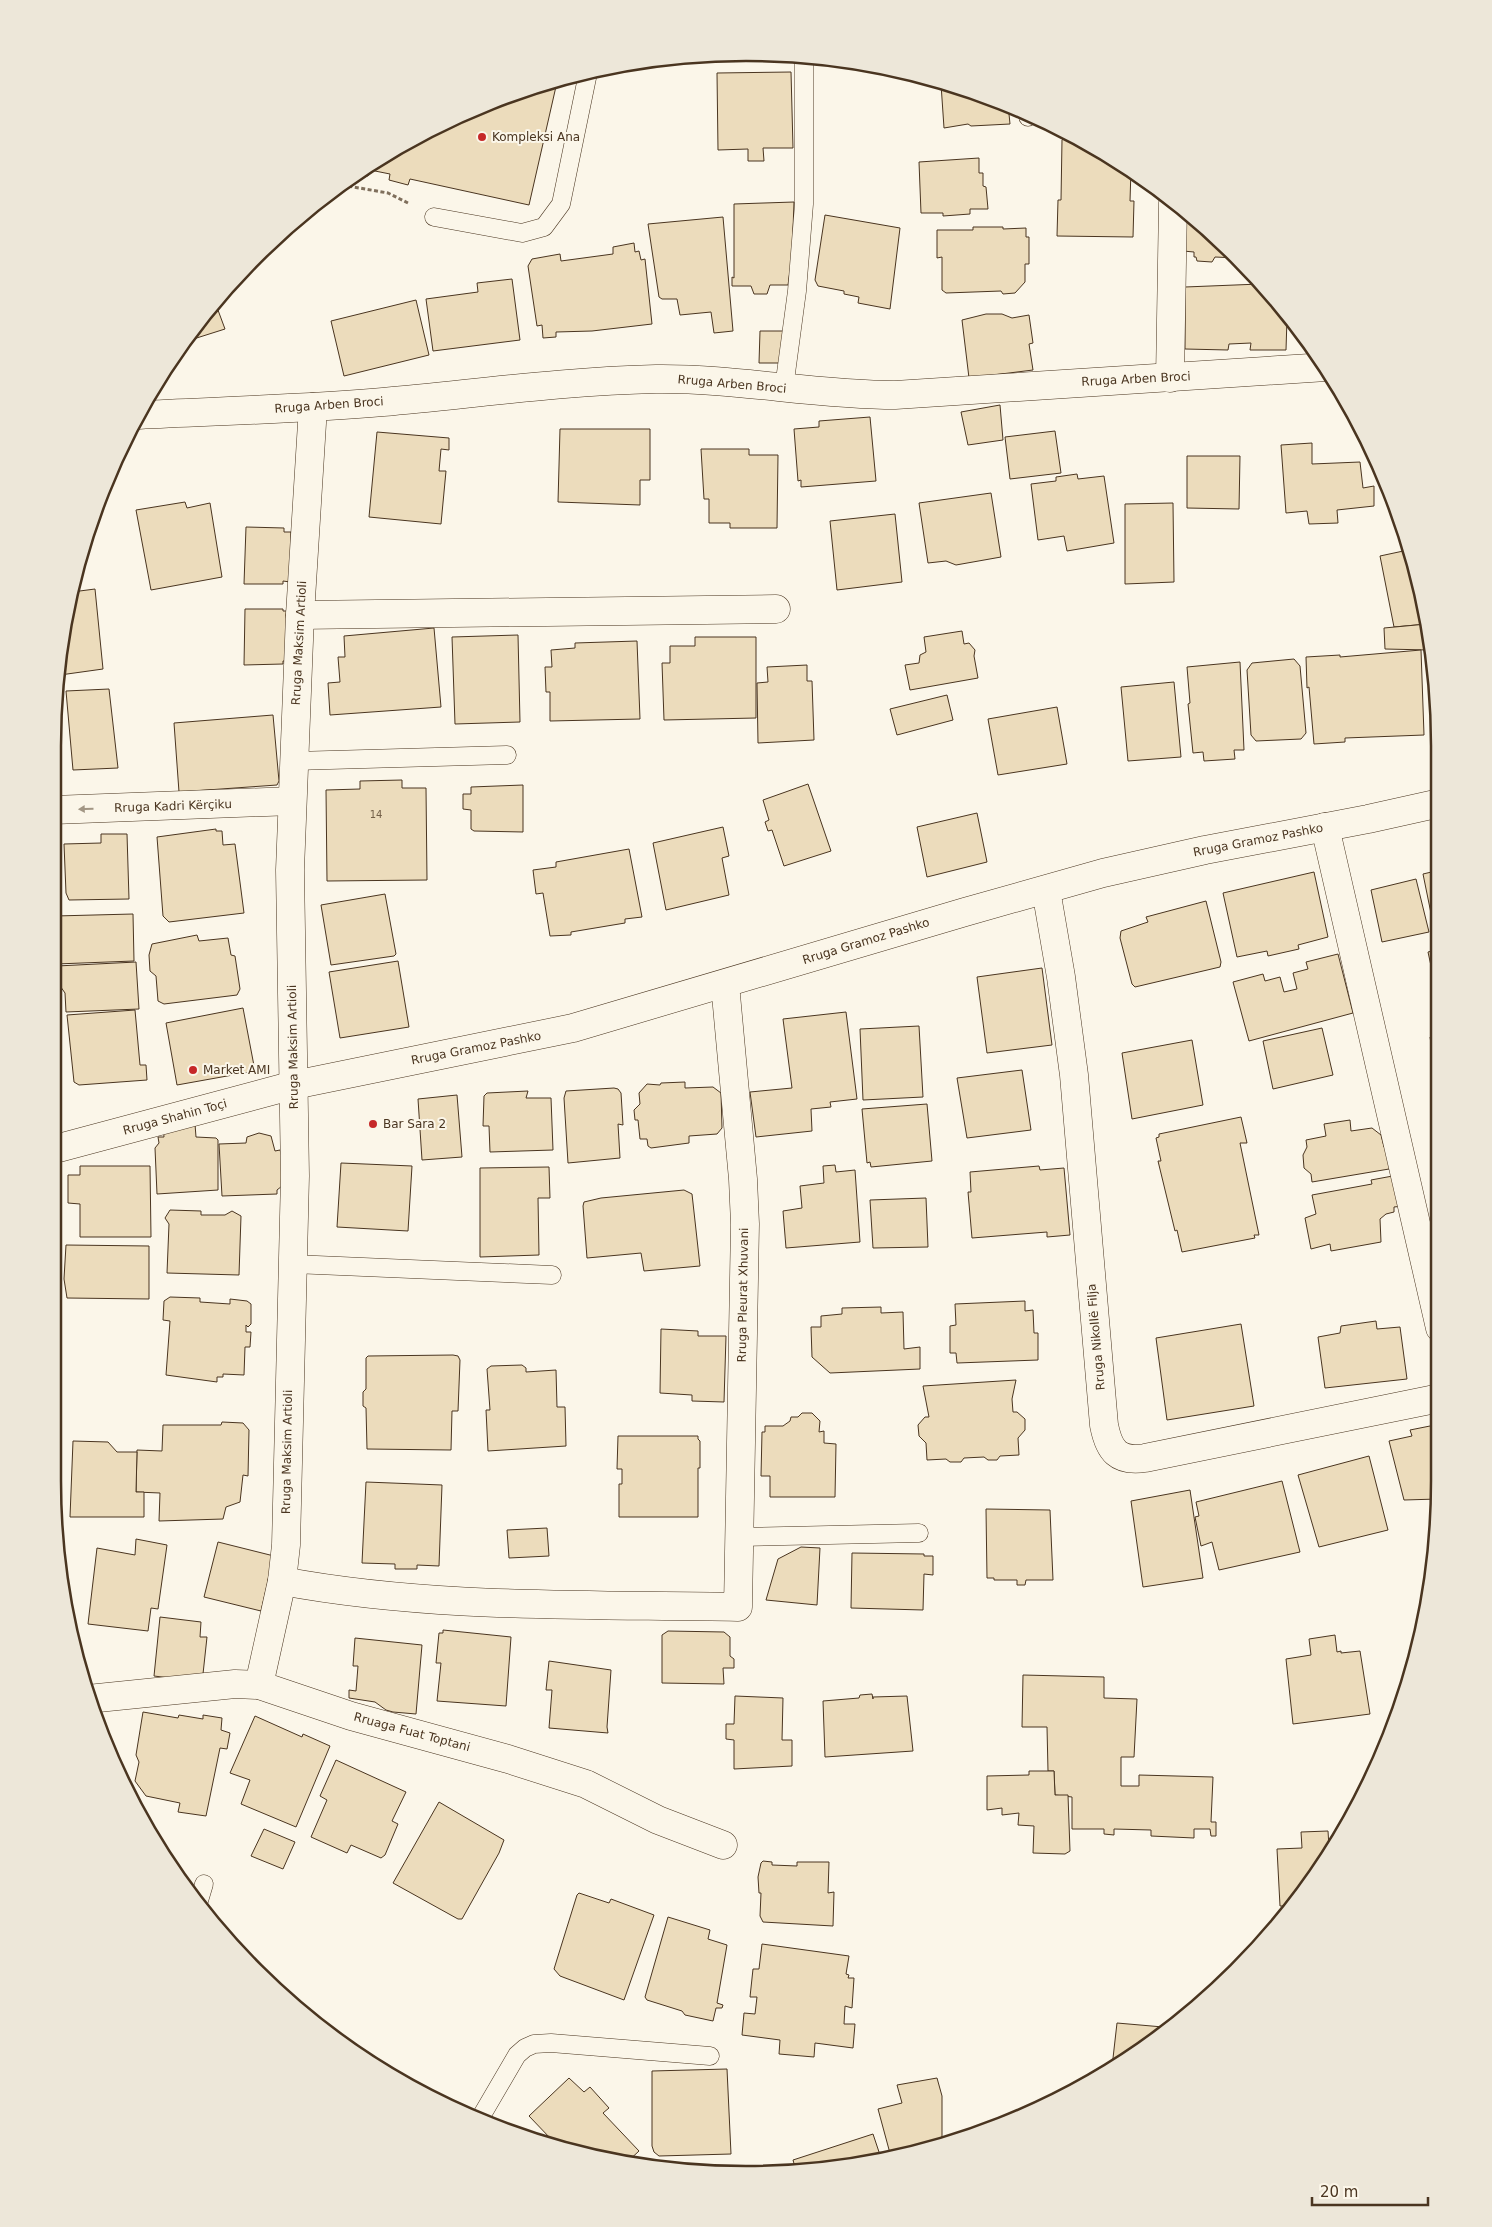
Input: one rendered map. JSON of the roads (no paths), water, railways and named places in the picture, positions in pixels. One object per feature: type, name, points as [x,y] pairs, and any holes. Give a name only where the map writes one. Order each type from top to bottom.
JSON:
[{"type":"street","points":[[1170,378],[1173,211]]},
{"type":"street","name":"Rruga Arben Broci","points":[[147,415],[313,407],[599,382],[656,379],[705,380],[864,396],[919,395],[995,388],[1316,368]]},
{"type":"street","name":"Rruga Maksim Artioli","points":[[259,1685],[282,1581],[286,1544],[293,1264],[294,1085],[290,870],[300,615],[313,407]]},
{"type":"street","points":[[300,615],[776,610]]},
{"type":"street","name":"Rruga Kadri Kërçiku","points":[[61,810],[292,801]]},
{"type":"street","name":"Rruga Gramoz Pashko","points":[[294,1085],[573,1028],[1103,873],[1205,850],[1431,805]]},
{"type":"street","points":[[1325,827],[1431,1289]]},
{"type":"street","name":"Rruga Nikollë Filja","points":[[1046,890],[1061,976],[1074,1075],[1104,1425],[1106,1438],[1114,1450],[1122,1458],[1132,1460],[1145,1458],[1431,1400]]},
{"type":"street","name":"Rruga Pleurat Xhuvani","points":[[282,1581],[367,1594],[503,1605],[738,1608],[745,1224],[743,1180],[724,984]]},
{"type":"street","name":"Rruga Shahin Toçi","points":[[61,1147],[294,1085]]},
{"type":"street","name":"Rruaga Fuat Toptani","points":[[97,1698],[235,1684],[259,1685],[351,1716],[508,1758],[586,1784],[658,1820],[723,1845]]},
{"type":"lane","points":[[784,388],[797,291],[804,204],[804,64]]},
{"type":"lane","points":[[434,216],[522,233],[544,227],[561,204],[586,81]]},
{"type":"lane","points":[[294,761],[508,755]]},
{"type":"lane","points":[[293,1264],[552,1276]]},
{"type":"lane","points":[[738,1537],[919,1533]]},
{"type":"lane","points":[[201,1895],[204,1884]]},
{"type":"lane","points":[[482,2113],[517,2055],[525,2048],[534,2044],[591,2045],[710,2056]]},
{"type":"place","name":"Kompleksi Ana","points":[[482,137]]},
{"type":"place","name":"Market AMI","points":[[193,1070]]},
{"type":"place","name":"Bar Sara 2","points":[[373,1124]]}]
